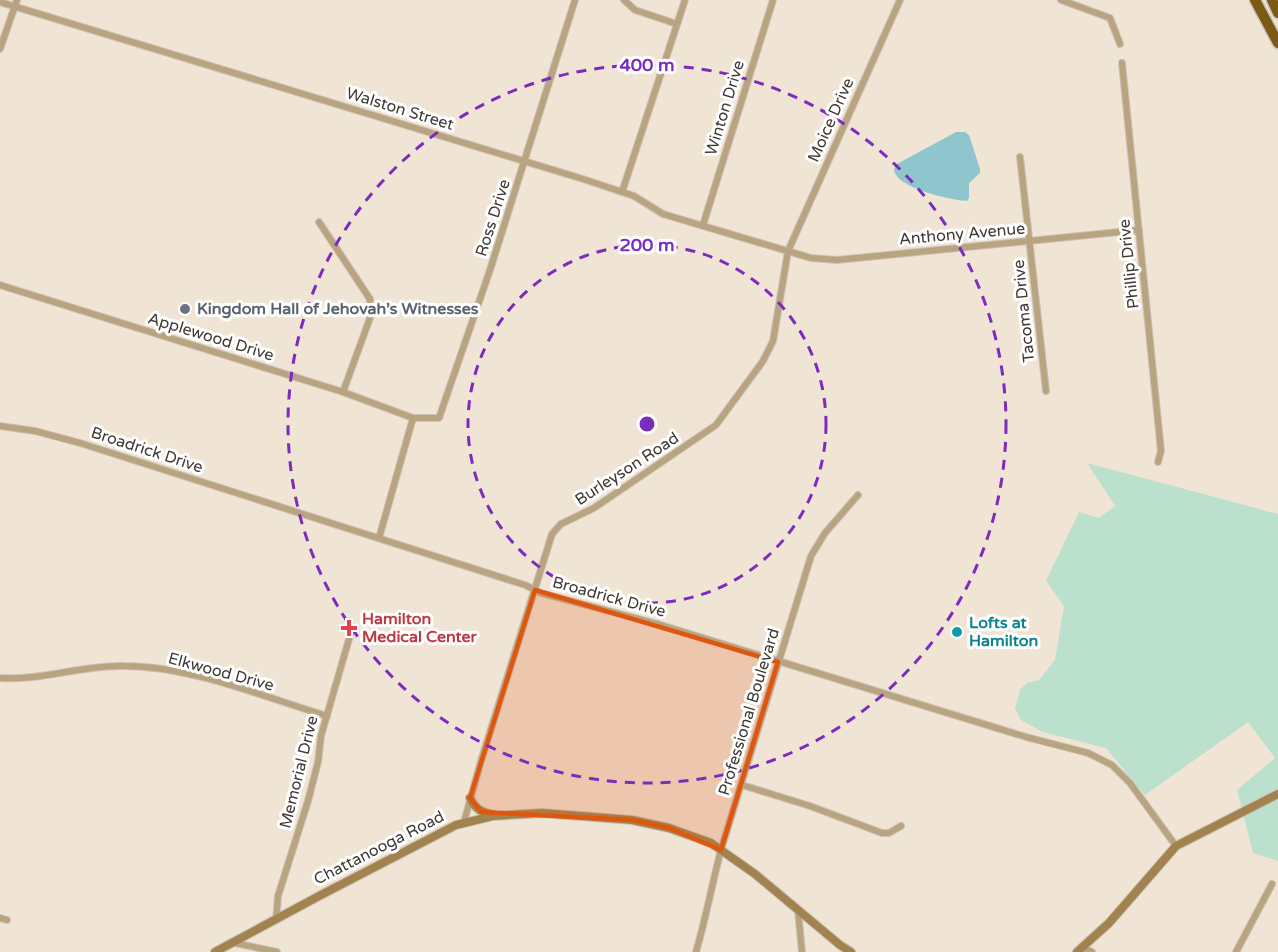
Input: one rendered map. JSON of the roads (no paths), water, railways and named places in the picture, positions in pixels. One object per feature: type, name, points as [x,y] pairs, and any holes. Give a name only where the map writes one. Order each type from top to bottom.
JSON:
[{"type":"highway","points":[[1255,0],[1278,43]]},
{"type":"highway","points":[[1272,0],[1278,14]]},
{"type":"main road","points":[[1085,951],[1176,846],[1278,794]]},
{"type":"main road","points":[[470,798],[474,807],[481,812],[498,816]]},
{"type":"main road","name":"Chattanooga Road","points":[[215,952],[435,834],[464,822],[498,816],[542,813],[632,820],[669,828],[711,843],[755,874],[851,952]]},
{"type":"street","name":"Ross Drive","points":[[413,418],[439,418],[525,161],[575,0]]},
{"type":"street","points":[[624,0],[635,10],[677,24]]},
{"type":"street","points":[[621,192],[685,0]]},
{"type":"street","name":"Winton Drive","points":[[703,225],[773,0]]},
{"type":"street","name":"Moice Drive","points":[[788,251],[900,0]]},
{"type":"street","points":[[1061,0],[1110,18],[1120,44]]},
{"type":"street","name":"Walston Street","points":[[0,2],[16,3],[525,161],[634,196],[663,214],[788,251]]},
{"type":"street","points":[[0,49],[16,3]]},
{"type":"street","name":"Phillip Drive","points":[[1122,63],[1161,451],[1158,462]]},
{"type":"street","name":"Tacoma Drive","points":[[1020,157],[1046,391]]},
{"type":"street","points":[[319,222],[370,299],[370,318],[343,392]]},
{"type":"street","name":"Anthony Avenue","points":[[788,251],[812,258],[837,261],[1139,230]]},
{"type":"street","name":"Burleyson Road","points":[[464,822],[552,534],[556,527],[594,508],[684,449],[716,425],[727,413],[764,360],[773,341],[788,251]]},
{"type":"street","name":"Applewood Drive","points":[[0,285],[343,392],[413,418]]},
{"type":"street","points":[[378,538],[413,418]]},
{"type":"street","name":"Broadrick Drive","points":[[0,426],[35,430],[80,443],[535,590],[661,625],[1026,737],[1088,753],[1112,765],[1130,783],[1176,846]]},
{"type":"street","name":"Professional Boulevard","points":[[696,952],[721,850],[811,555],[827,531],[858,495]]},
{"type":"street","name":"Memorial Drive","points":[[276,920],[278,896],[316,772],[321,736],[351,632]]},
{"type":"street","name":"Elkwood Drive","points":[[0,678],[38,677],[88,668],[121,666],[175,670],[327,716]]},
{"type":"street","points":[[742,785],[810,806],[882,833],[889,833],[901,826]]},
{"type":"street","points":[[1236,952],[1272,884]]},
{"type":"street","points":[[798,910],[802,952]]},
{"type":"street","points":[[235,943],[277,952]]},
{"type":"water","points":[[956,132],[965,132],[969,135],[980,169],[980,173],[969,183],[967,201],[925,192],[897,176],[894,169],[897,164]]},
{"type":"place","name":"Kingdom Hall of Jehovah’s Witnesses","points":[[185,309]]},
{"type":"place","name":"Hamilton Medical Center","points":[[349,628]]},
{"type":"place","name":"Lofts at Hamilton","points":[[957,632]]}]
